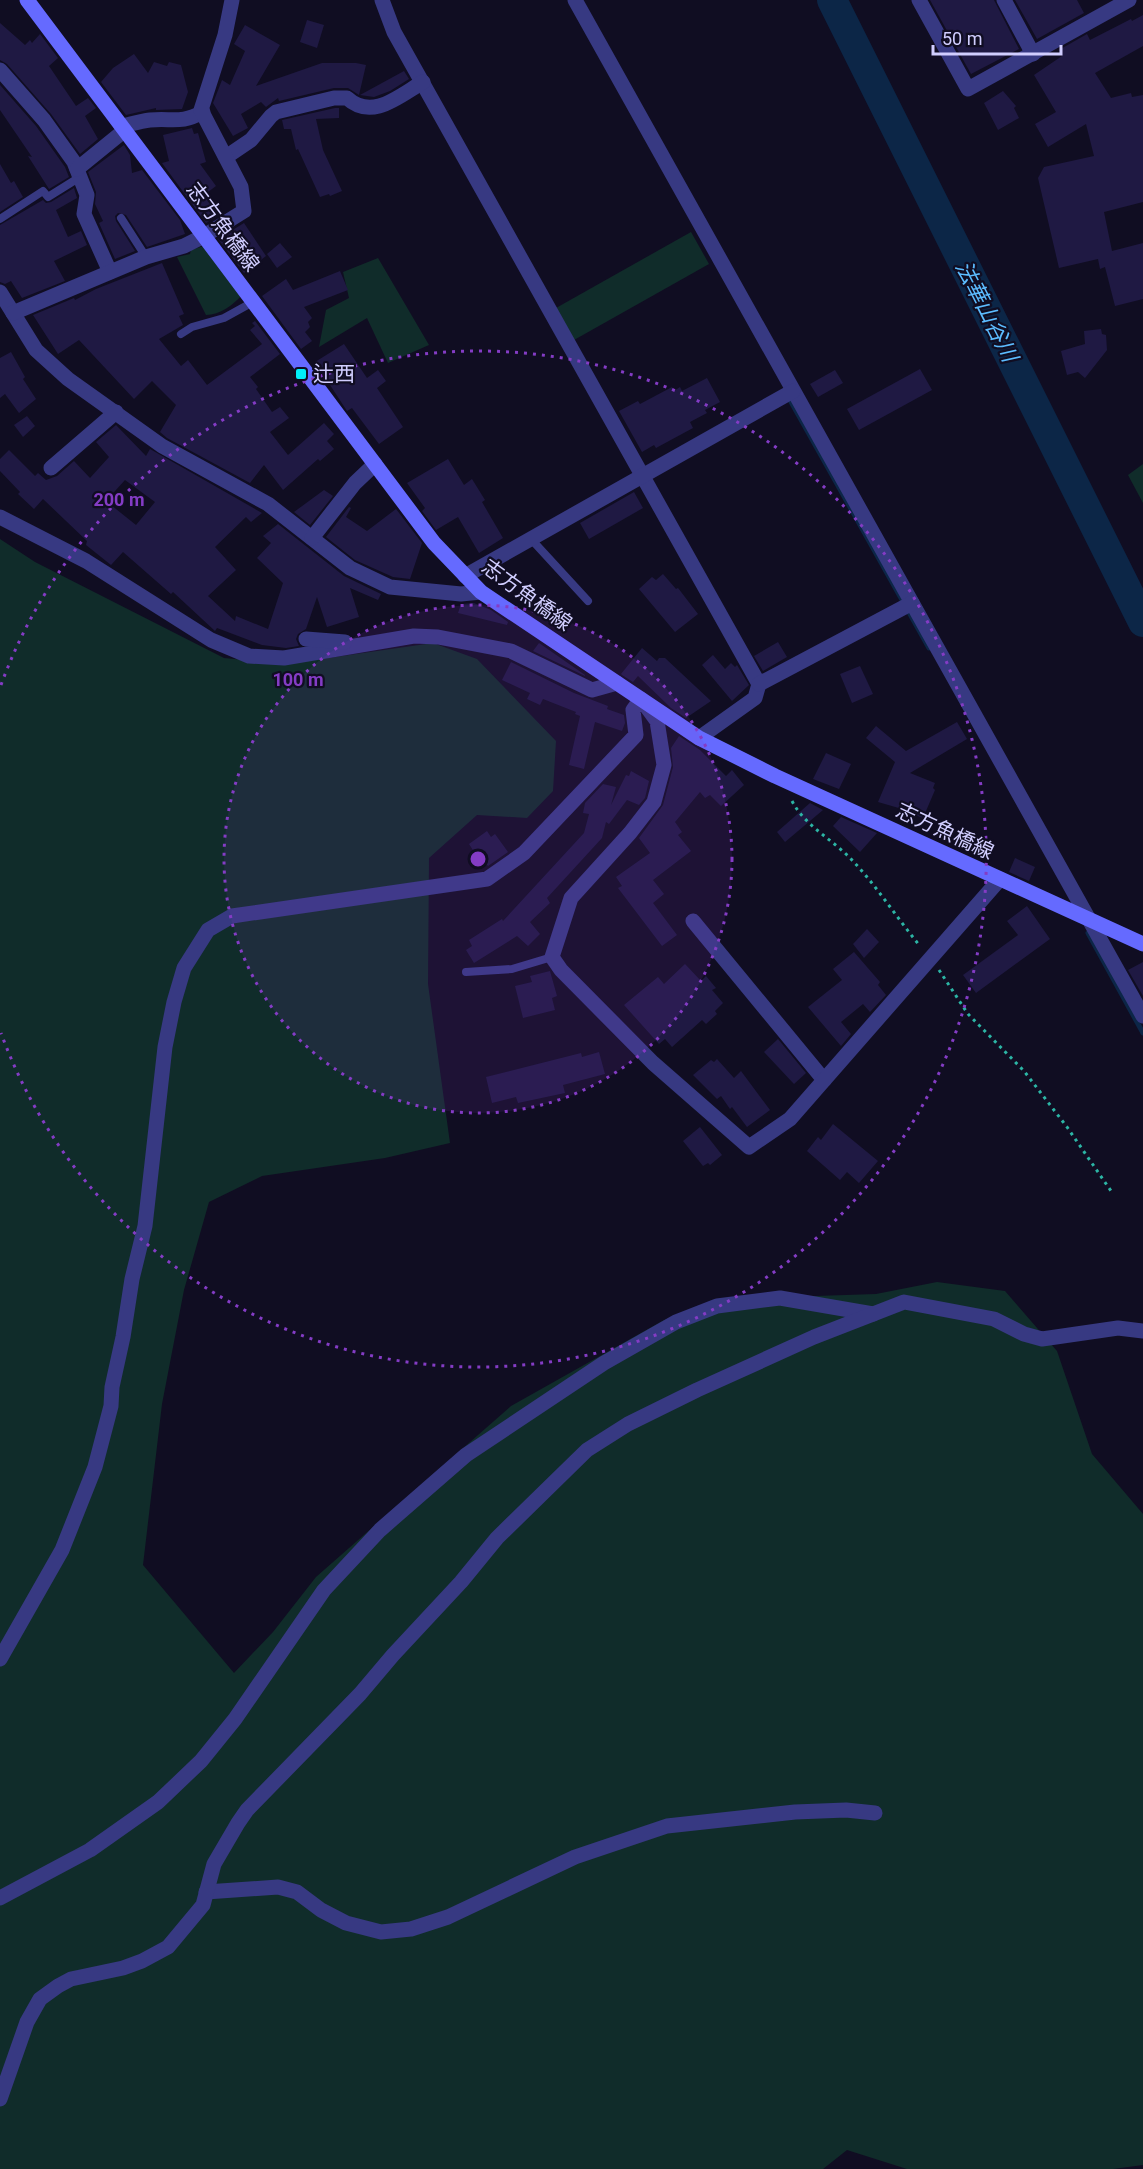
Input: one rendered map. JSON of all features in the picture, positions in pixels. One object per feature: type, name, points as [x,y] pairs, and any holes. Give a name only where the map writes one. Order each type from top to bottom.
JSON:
[{"type":"main road","name":"志方魚橋線","points":[[27,0],[434,543],[481,592],[699,738],[780,778],[1143,944]]},
{"type":"street","points":[[13,313],[146,256],[184,246],[244,211],[241,187],[201,110],[225,35],[232,0]]},
{"type":"street","points":[[382,0],[394,32],[759,684],[755,698],[699,738]]},
{"type":"street","points":[[575,0],[1143,1016]]},
{"type":"street","points":[[919,0],[968,89],[1033,54],[1102,7],[1129,0]]},
{"type":"street","points":[[1004,0],[1033,54]]},
{"type":"street","points":[[0,70],[44,120],[66,150],[87,195],[84,214],[110,272]]},
{"type":"street","points":[[226,157],[251,140],[276,112],[334,98],[347,98],[360,106],[380,107],[423,82]]},
{"type":"street","points":[[78,173],[123,128],[150,120],[190,119],[203,112]]},
{"type":"street","points":[[0,292],[36,350],[68,379],[162,446],[268,504],[350,568],[390,587],[461,594],[481,592]]},
{"type":"street","points":[[465,576],[793,391]]},
{"type":"street","points":[[51,468],[116,412]]},
{"type":"street","points":[[312,538],[355,483],[375,464]]},
{"type":"street","points":[[0,517],[86,561],[211,640],[249,656],[284,658],[414,636],[438,637],[511,651],[592,690],[617,683]]},
{"type":"street","points":[[759,684],[912,603]]},
{"type":"street","points":[[306,639],[339,641],[359,646]]},
{"type":"street","points":[[0,1659],[62,1550],[95,1467],[111,1406],[112,1387],[132,1279],[145,1226],[165,1047],[174,1002],[184,968],[208,930],[232,916],[487,879],[524,853],[636,735],[633,710],[641,699],[657,721],[664,765],[654,802],[630,833],[571,898],[552,957],[561,970],[653,1063],[749,1147],[790,1119],[1000,879]]},
{"type":"street","points":[[693,921],[824,1080]]},
{"type":"street","points":[[0,1898],[90,1850],[158,1802],[201,1761],[235,1719],[324,1590],[380,1530],[466,1455],[604,1363],[676,1322],[717,1306],[780,1298],[873,1314]]},
{"type":"street","points":[[0,2099],[27,2022],[40,1999],[71,1979],[123,1968],[168,1947],[203,1905],[214,1864],[248,1810],[360,1694],[461,1582],[497,1538],[587,1450],[628,1424],[697,1390],[814,1337],[904,1302],[994,1319],[1024,1334],[1042,1339],[1118,1328],[1143,1331]]},
{"type":"street","points":[[206,1892],[278,1887],[297,1892],[321,1910],[346,1923],[381,1932],[411,1929],[448,1917],[575,1857],[667,1826],[795,1812],[846,1810],[875,1813]]},
{"type":"lane","points":[[0,219],[43,191],[48,197],[78,173]]},
{"type":"lane","points":[[121,218],[146,256]]},
{"type":"lane","points":[[181,334],[192,327],[224,318],[253,302]]},
{"type":"lane","points":[[531,539],[588,601]]},
{"type":"lane","points":[[466,972],[512,969],[552,957]]},
{"type":"path","points":[[780,778],[799,813],[851,859],[930,959],[968,1014],[1038,1089],[1111,1191]]},
{"type":"green space","points":[[691,232],[709,264],[574,340],[556,308]]},
{"type":"green space","points":[[204,246],[242,295],[226,309],[206,315],[177,257],[190,254],[191,250]]},
{"type":"green space","points":[[378,258],[429,345],[388,363],[367,318],[319,347],[326,310],[349,298],[343,272]]},
{"type":"green space","points":[[1143,464],[1143,503],[1128,475]]},
{"type":"green space","points":[[0,539],[35,562],[224,658],[286,664],[433,643],[477,659],[556,741],[553,791],[527,818],[477,815],[429,858],[428,984],[450,1143],[385,1158],[262,1176],[209,1202],[184,1290],[162,1404],[143,1565],[234,1673],[273,1632],[316,1577],[511,1406],[664,1320],[724,1299],[876,1294],[937,1282],[1005,1291],[1057,1351],[1092,1454],[1143,1514],[1143,2165],[1113,2169],[907,2169],[847,2150],[823,2169],[0,2169]]},
{"type":"building","points":[[930,0],[994,0],[1019,49],[971,74]]},
{"type":"building","points":[[1015,0],[1077,0],[1084,13],[1037,39]]},
{"type":"building","points":[[1143,15],[1143,46],[1095,73],[1111,98],[1131,93],[1132,97],[1143,95],[1143,202],[1104,212],[1112,251],[1143,243],[1143,299],[1115,306],[1105,267],[1100,269],[1098,259],[1059,268],[1038,178],[1044,167],[1094,156],[1086,124],[1048,147],[1035,124],[1056,112],[1034,75],[1062,56],[1059,50],[1087,34],[1090,40]]},
{"type":"building","points":[[307,20],[324,25],[317,48],[300,42]]},
{"type":"building","points":[[0,23],[25,45],[30,40],[32,43],[40,34],[58,58],[49,66],[76,106],[88,98],[96,108],[85,116],[98,139],[80,154],[51,114],[7,64],[0,60]]},
{"type":"building","points":[[245,25],[280,45],[256,86],[322,63],[356,63],[366,65],[359,95],[348,88],[334,88],[279,101],[278,98],[266,107],[261,102],[241,114],[248,128],[233,136],[213,103],[222,80],[230,85],[245,51],[234,44]]},
{"type":"building","points":[[134,54],[148,73],[154,62],[167,66],[169,62],[181,65],[188,92],[182,109],[156,110],[156,108],[126,115],[101,82],[113,68]]},
{"type":"building","points":[[404,71],[409,79],[390,91],[374,97],[360,95]]},
{"type":"building","points":[[0,85],[36,126],[65,167],[69,177],[49,189],[28,156],[32,157],[0,110]]},
{"type":"building","points":[[1003,91],[1016,106],[1014,108],[1019,118],[998,130],[984,103]]},
{"type":"building","points":[[339,108],[339,118],[316,119],[323,150],[342,191],[320,197],[298,149],[296,150],[291,129],[284,129],[282,120]]},
{"type":"building","points":[[192,128],[194,134],[198,133],[206,162],[200,164],[216,186],[204,195],[219,215],[206,223],[162,163],[169,161],[163,135]]},
{"type":"building","points":[[124,145],[130,155],[132,173],[142,170],[180,220],[185,234],[147,247],[126,215],[118,213],[115,216],[116,221],[135,251],[115,259],[99,223],[103,221],[95,204],[96,192],[88,172]]},
{"type":"building","points":[[0,164],[11,183],[14,181],[23,197],[0,212]]},
{"type":"building","points":[[74,188],[77,198],[56,210],[68,237],[81,231],[87,245],[54,261],[65,281],[22,298],[11,281],[5,284],[0,282],[0,225],[43,200],[46,203],[51,202]]},
{"type":"building","points":[[244,223],[266,256],[244,273],[218,239]]},
{"type":"building","points":[[280,243],[292,257],[277,268],[267,254]]},
{"type":"building","points":[[162,263],[184,314],[179,316],[183,325],[159,339],[181,366],[188,360],[207,385],[262,344],[250,330],[255,326],[252,323],[255,321],[280,354],[250,377],[272,412],[280,407],[289,418],[270,432],[288,455],[324,423],[334,434],[327,441],[334,449],[320,461],[318,459],[283,490],[264,465],[250,483],[167,438],[160,432],[176,405],[152,381],[134,399],[79,340],[58,354],[33,315]]},
{"type":"building","points":[[340,271],[348,290],[304,307],[312,318],[308,322],[310,327],[305,332],[312,341],[301,349],[262,296],[286,279],[293,290]]},
{"type":"building","points":[[1101,329],[1102,334],[1106,335],[1107,350],[1085,378],[1078,372],[1067,375],[1061,351],[1085,344],[1084,331]]},
{"type":"building","points":[[344,344],[367,378],[378,370],[386,381],[377,388],[403,427],[379,444],[352,408],[347,411],[315,362]]},
{"type":"building","points":[[11,352],[25,377],[23,379],[36,399],[19,413],[5,394],[0,398],[0,358]]},
{"type":"building","points":[[920,369],[932,390],[859,430],[847,409]]},
{"type":"building","points":[[835,370],[843,383],[818,397],[810,384]]},
{"type":"building","points":[[707,378],[720,402],[705,410],[707,413],[690,422],[693,428],[656,448],[654,445],[642,452],[619,411],[638,401],[640,404],[672,387],[674,391],[680,387],[682,391]]},
{"type":"building","points":[[27,416],[35,426],[23,437],[14,425]]},
{"type":"building","points":[[116,425],[146,456],[150,449],[262,513],[251,522],[246,517],[215,547],[236,570],[208,596],[235,621],[236,616],[268,629],[283,583],[257,558],[271,543],[263,536],[278,524],[344,576],[381,594],[378,600],[350,588],[359,617],[327,627],[317,597],[306,629],[298,634],[296,639],[299,646],[286,648],[262,645],[217,628],[215,631],[173,592],[171,594],[123,552],[111,565],[86,545],[87,541],[43,499],[34,509],[18,494],[20,492],[0,471],[0,459],[9,450],[35,476],[38,473],[46,480],[57,476],[74,461],[90,478],[109,457],[96,442]],"holes":[[[125,480],[155,502],[136,525],[106,501]]]},
{"type":"building","points":[[448,459],[464,485],[472,479],[485,500],[482,502],[503,538],[479,553],[458,517],[436,530],[422,511],[425,508],[407,483]]},
{"type":"building","points":[[324,490],[333,496],[310,525],[294,512]]},
{"type":"building","points":[[634,492],[643,508],[589,539],[580,523]]},
{"type":"building","points":[[349,507],[351,508],[346,517],[367,531],[396,509],[422,543],[410,579],[393,577],[355,560],[326,537]]},
{"type":"building","points":[[663,574],[676,589],[678,588],[698,614],[675,632],[639,589],[652,577],[656,580]]},
{"type":"building","points":[[474,603],[491,610],[508,622],[507,625],[458,613],[461,604]]},
{"type":"building","points":[[778,642],[787,657],[763,671],[754,656]]},
{"type":"building","points":[[539,643],[585,675],[585,676],[533,651]]},
{"type":"building","points":[[642,648],[657,661],[659,658],[665,658],[711,701],[686,718],[671,708],[638,676],[633,682],[622,675]]},
{"type":"building","points":[[713,655],[725,669],[731,663],[735,667],[737,665],[749,685],[732,701],[702,665]]},
{"type":"building","points":[[511,662],[624,715],[625,723],[622,731],[595,722],[584,769],[569,765],[580,716],[575,714],[576,712],[543,699],[540,705],[527,699],[530,693],[502,680]]},
{"type":"building","points":[[860,666],[873,694],[852,703],[840,674]]},
{"type":"building","points":[[957,722],[967,739],[910,773],[935,783],[933,788],[935,790],[923,818],[909,811],[878,802],[895,762],[866,738],[876,726],[906,751]]},
{"type":"building","points":[[679,736],[700,750],[726,776],[732,770],[744,785],[721,806],[710,795],[705,798],[700,792],[675,822],[682,832],[678,835],[691,851],[653,880],[664,894],[653,903],[677,935],[662,946],[618,888],[622,886],[616,877],[650,853],[639,838],[663,805],[673,767],[671,748]]},
{"type":"building","points":[[826,753],[851,764],[839,789],[813,779]]},
{"type":"building","points":[[631,771],[649,781],[645,798],[639,805],[627,800],[609,824],[606,822],[602,838],[547,898],[550,903],[530,922],[540,934],[528,946],[517,936],[474,963],[466,950],[472,946],[469,940],[502,919],[503,921],[584,833],[589,814],[583,813],[585,803],[603,784],[616,787],[611,805],[626,775],[629,776]]},
{"type":"building","points":[[810,803],[823,810],[785,842],[777,832]]},
{"type":"building","points":[[841,817],[877,833],[860,852],[833,826]]},
{"type":"building","points":[[487,831],[491,837],[495,834],[508,852],[488,866],[481,856],[478,858],[469,844]]},
{"type":"building","points":[[1015,858],[1035,867],[1029,881],[1009,872]]},
{"type":"building","points":[[1027,906],[1050,939],[976,993],[963,975],[1018,935],[1007,921]]},
{"type":"building","points":[[867,929],[879,942],[864,958],[853,944]]},
{"type":"building","points":[[854,952],[880,982],[878,985],[886,995],[870,1012],[863,1004],[841,1022],[851,1034],[841,1046],[808,1007],[842,980],[833,969]]},
{"type":"building","points":[[1143,962],[1143,996],[1128,970]]},
{"type":"building","points":[[685,964],[701,981],[706,976],[716,988],[712,990],[723,1003],[715,1011],[717,1014],[706,1024],[702,1020],[672,1047],[665,1039],[659,1044],[624,1005],[658,977],[664,984]]},
{"type":"building","points":[[550,971],[557,996],[552,998],[555,1010],[523,1018],[515,986],[532,982],[530,976]]},
{"type":"building","points":[[778,1039],[806,1073],[794,1084],[764,1052]]},
{"type":"building","points":[[599,1052],[605,1074],[563,1085],[565,1093],[518,1103],[516,1097],[492,1103],[486,1077],[581,1053],[582,1057]]},
{"type":"building","points":[[717,1059],[734,1078],[741,1071],[770,1110],[747,1127],[721,1096],[717,1099],[693,1075],[711,1060],[714,1062]]},
{"type":"building","points":[[833,1124],[878,1161],[859,1183],[847,1172],[840,1180],[807,1151],[818,1137],[821,1140]]},
{"type":"building","points":[[700,1127],[722,1155],[710,1165],[708,1163],[703,1166],[683,1141]]},
{"type":"waterway","name":"法華山谷川","points":[[832,0],[1143,622]]},
{"type":"waterway","points":[[790,400],[929,648]]},
{"type":"waterway","points":[[1088,933],[1143,1033]]},
{"type":"place","name":"辻西","points":[[301,374]]}]
